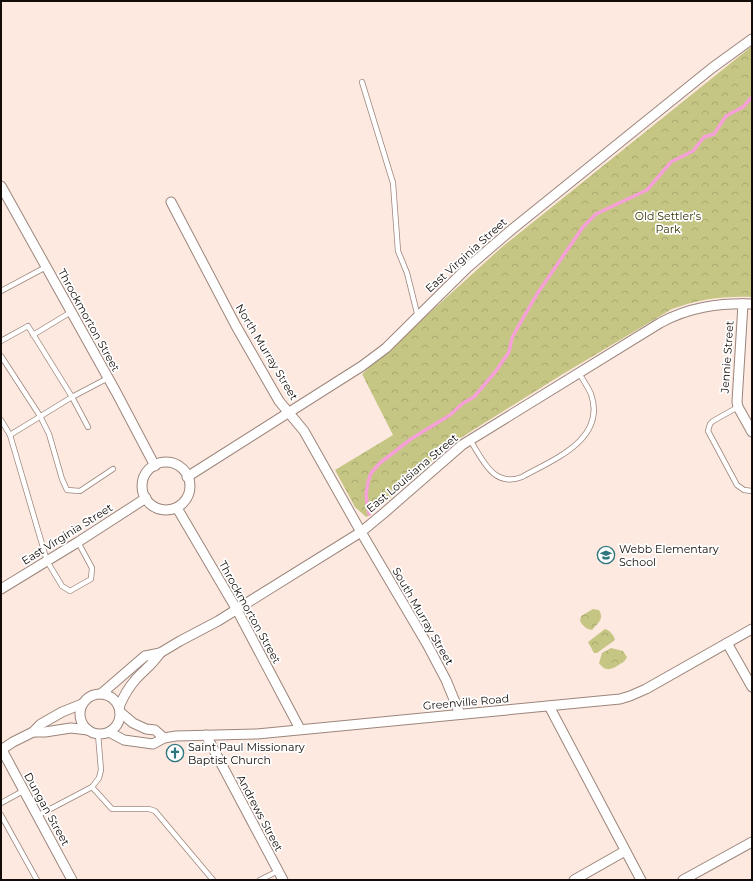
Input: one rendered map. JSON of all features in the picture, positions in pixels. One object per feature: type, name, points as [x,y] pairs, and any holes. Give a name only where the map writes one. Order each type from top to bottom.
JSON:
[{"type":"street","name":"East Virginia Street","points":[[187,476],[375,357],[467,268],[510,231],[712,68],[752,38]]},
{"type":"street","name":"Throckmorton Street","points":[[1,186],[108,378],[155,466]]},
{"type":"street","name":"North Murray Street","points":[[171,202],[236,326],[279,400],[304,431],[360,532]]},
{"type":"street","name":"East Louisiana Street","points":[[102,694],[146,656],[160,654],[237,610],[360,532],[384,514],[448,457],[470,440],[660,323],[681,313],[702,307],[721,304],[747,304]]},
{"type":"street","name":"Jennie Street","points":[[747,304],[736,397],[738,407],[752,432]]},
{"type":"street","points":[[165,463],[173,464],[180,467],[187,476],[190,488],[188,496],[184,503],[177,508],[162,510],[154,508],[148,503],[142,489],[143,481],[146,474],[155,466],[165,463]]},
{"type":"street","name":"East Virginia Street","points":[[1,589],[146,498]]},
{"type":"street","name":"Throckmorton Street","points":[[177,508],[237,610],[300,729]]},
{"type":"street","name":"South Murray Street","points":[[360,532],[437,663],[460,714]]},
{"type":"street","name":"Greenville Road","points":[[110,732],[124,740],[153,744],[164,738],[257,734],[620,699],[646,689],[752,629]]},
{"type":"street","points":[[727,643],[752,687]]},
{"type":"street","name":"East Louisiana Street","points":[[120,710],[124,697],[135,680],[154,663],[160,654]]},
{"type":"street","points":[[1,750],[33,732],[41,724],[62,712],[82,704],[90,696],[102,694],[112,698],[120,710],[133,723],[146,729],[155,730],[164,738]]},
{"type":"street","points":[[82,704],[80,710],[81,721],[88,730]]},
{"type":"street","points":[[549,706],[641,880]]},
{"type":"street","points":[[33,732],[45,732],[71,728],[88,730],[98,734],[110,732],[118,724],[120,710]]},
{"type":"street","name":"Andrews Street","points":[[206,735],[283,880]]},
{"type":"street","name":"Dungan Street","points":[[1,750],[72,880]]},
{"type":"street","points":[[683,880],[752,842]]},
{"type":"street","points":[[574,880],[625,851]]},
{"type":"lane","points":[[362,82],[393,182],[398,252],[407,273],[418,317]]},
{"type":"lane","points":[[1,290],[46,267]]},
{"type":"lane","points":[[33,335],[71,312]]},
{"type":"lane","points":[[1,341],[28,326],[72,397],[88,427]]},
{"type":"lane","points":[[1,356],[40,416],[49,434],[62,479],[67,490],[80,491],[113,470]]},
{"type":"lane","points":[[470,440],[489,469],[494,474],[507,480],[522,477],[574,447],[587,433],[593,413],[591,393],[579,373]]},
{"type":"lane","points":[[10,435],[72,397],[108,378]]},
{"type":"lane","points":[[738,407],[712,421],[708,431],[738,485],[744,490],[752,491]]},
{"type":"lane","points":[[1,420],[10,435],[47,561],[62,586],[70,591],[91,578],[92,568],[78,542]]},
{"type":"lane","points":[[37,816],[92,787],[99,778],[101,770],[98,734]]},
{"type":"lane","points":[[92,787],[112,809],[149,809],[155,811],[213,880]]},
{"type":"lane","points":[[1,803],[23,791]]},
{"type":"lane","points":[[1,815],[37,880]]},
{"type":"lane","points":[[260,880],[278,871]]},
{"type":"green space","name":"Old Settler's Park","points":[[752,46],[752,297],[712,299],[672,309],[563,374],[454,442],[366,517],[355,507],[335,470],[393,435],[362,374],[502,247]]},
{"type":"green space","points":[[593,609],[599,610],[601,613],[601,619],[592,630],[585,627],[580,621],[581,616]]},
{"type":"green space","points":[[605,629],[614,636],[615,640],[597,653],[594,653],[588,642]]},
{"type":"green space","points":[[611,648],[623,651],[627,657],[617,666],[611,669],[606,669],[599,663],[602,653]]},
{"type":"waterway","points":[[369,514],[366,495],[371,473],[380,463],[411,439],[450,415],[463,403],[474,397],[496,371],[509,352],[512,338],[537,294],[583,227],[596,214],[647,190],[671,162],[693,151],[704,137],[714,134],[726,116],[743,107],[752,97]]},
{"type":"place","name":"Webb Elementary School","points":[[606,555]]},
{"type":"place","name":"Saint Paul Missionary Baptist Church","points":[[175,753]]}]
